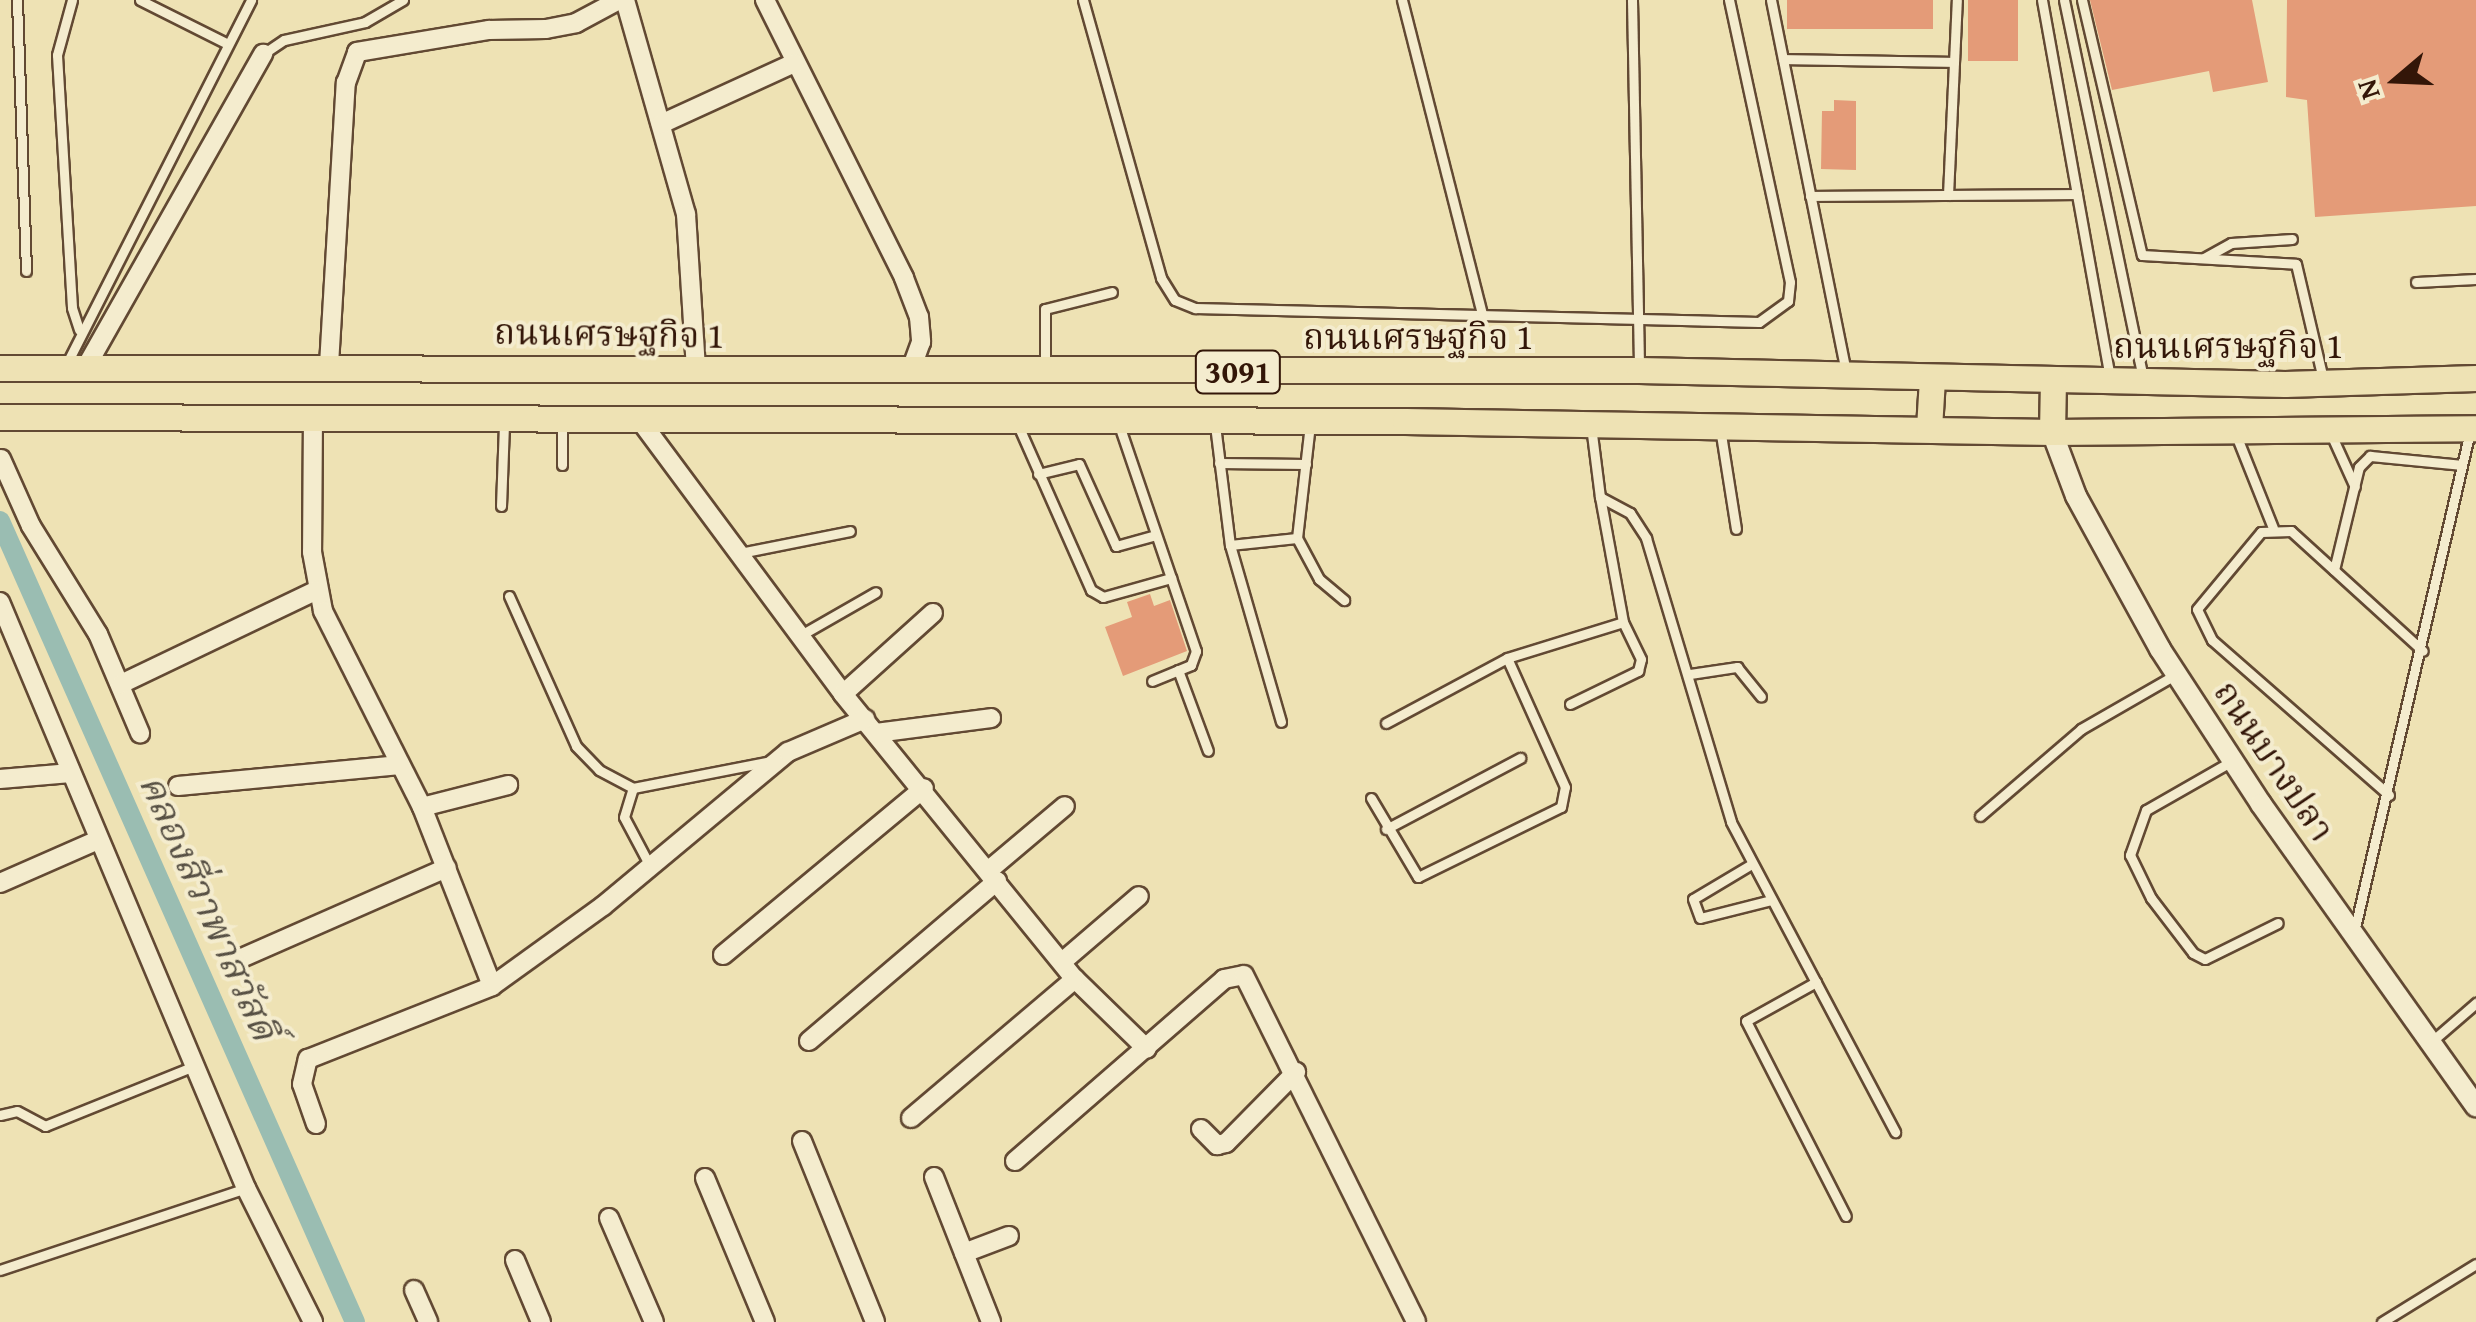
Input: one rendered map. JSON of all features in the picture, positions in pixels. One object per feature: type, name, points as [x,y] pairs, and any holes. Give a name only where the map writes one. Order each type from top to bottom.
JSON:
[{"type":"main road","name":"ถนนเศรษฐกิจ 1","points":[[0,368],[329,365],[910,373],[1640,370],[2110,382],[2476,378]]},
{"type":"main road","points":[[1929,428],[1932,379]]},
{"type":"main road","points":[[2052,432],[2053,381]]},
{"type":"main road","name":"3091","points":[[0,418],[313,414],[2235,433],[2473,428]]},
{"type":"street","points":[[329,365],[346,84],[357,52],[489,30],[546,30],[576,23],[622,0],[661,124],[690,238],[696,370]]},
{"type":"street","points":[[765,0],[920,317],[921,342],[910,373]]},
{"type":"street","points":[[76,367],[263,54]]},
{"type":"street","points":[[661,124],[794,63]]},
{"type":"street","points":[[313,414],[317,590],[422,807],[492,986]]},
{"type":"street","points":[[639,419],[843,694],[924,788],[1075,978],[1147,1049]]},
{"type":"street","name":"ถนนบางปลา","points":[[2052,432],[2076,496],[2176,674],[2232,760],[2476,1106]]},
{"type":"street","points":[[1,459],[121,684],[140,733]]},
{"type":"street","points":[[121,684],[317,590]]},
{"type":"street","points":[[0,602],[246,1188],[313,1322]]},
{"type":"street","points":[[843,694],[933,613]]},
{"type":"street","points":[[316,1124],[302,1084],[308,1059],[492,986],[650,866],[776,760],[871,726],[991,718]]},
{"type":"street","points":[[178,786],[400,765]]},
{"type":"street","points":[[0,779],[71,773]]},
{"type":"street","points":[[422,807],[508,785]]},
{"type":"street","points":[[723,955],[924,788]]},
{"type":"street","points":[[809,1041],[1066,806]]},
{"type":"street","points":[[0,882],[98,840]]},
{"type":"street","points":[[238,960],[447,868]]},
{"type":"street","points":[[1062,962],[1139,896]]},
{"type":"street","points":[[1016,1161],[1234,972],[1252,982],[1416,1322]]},
{"type":"street","points":[[911,1118],[1075,978]]},
{"type":"street","points":[[1201,1129],[1217,1145],[1226,1144],[1296,1072]]},
{"type":"street","points":[[802,1141],[876,1322]]},
{"type":"street","points":[[934,1176],[991,1322]]},
{"type":"street","points":[[705,1178],[765,1322]]},
{"type":"street","points":[[610,1218],[654,1322]]},
{"type":"street","points":[[964,1253],[1009,1236]]},
{"type":"street","points":[[515,1260],[541,1322]]},
{"type":"street","points":[[414,1290],[428,1322]]},
{"type":"lane","points":[[18,0],[26,271]]},
{"type":"lane","points":[[72,0],[57,54],[79,330],[76,367]]},
{"type":"lane","points":[[140,0],[228,44]]},
{"type":"lane","points":[[79,330],[251,0]]},
{"type":"lane","points":[[263,54],[284,40],[365,22],[403,0]]},
{"type":"lane","points":[[1083,0],[1161,278],[1176,300],[1195,308],[1759,322],[1788,302],[1790,282],[1729,0]]},
{"type":"lane","points":[[1402,0],[1482,313]]},
{"type":"lane","points":[[1632,0],[1640,370]]},
{"type":"lane","points":[[1771,0],[1847,378]]},
{"type":"lane","points":[[1948,195],[1957,0]]},
{"type":"lane","points":[[2042,0],[2110,382]]},
{"type":"lane","points":[[2064,0],[2143,382]]},
{"type":"lane","points":[[2082,0],[2134,242],[2151,259],[2296,264],[2324,382]]},
{"type":"lane","points":[[1783,59],[1954,62]]},
{"type":"lane","points":[[1810,196],[2077,194]]},
{"type":"lane","points":[[2204,258],[2231,243],[2292,239]]},
{"type":"lane","points":[[2416,282],[2476,279]]},
{"type":"lane","points":[[1046,373],[1045,309],[1112,292]]},
{"type":"lane","points":[[501,506],[505,417]]},
{"type":"lane","points":[[562,418],[562,465]]},
{"type":"lane","points":[[1016,422],[1091,590],[1103,597],[1171,578]]},
{"type":"lane","points":[[1118,422],[1196,651],[1191,665],[1152,681]]},
{"type":"lane","points":[[1214,422],[1230,546],[1281,722]]},
{"type":"lane","points":[[1310,422],[1297,538],[1320,579],[1344,600]]},
{"type":"lane","points":[[1570,704],[1638,670],[1641,660],[1623,622],[1590,424]]},
{"type":"lane","points":[[1720,425],[1736,529]]},
{"type":"lane","points":[[2354,932],[2424,651],[2461,466],[2473,428]]},
{"type":"lane","points":[[2330,432],[2355,487]]},
{"type":"lane","points":[[2235,433],[2274,528]]},
{"type":"lane","points":[[2334,570],[2355,487],[2370,456],[2461,466]]},
{"type":"lane","points":[[1219,463],[1306,464]]},
{"type":"lane","points":[[1038,474],[1079,464],[1116,546],[1156,535]]},
{"type":"lane","points":[[1600,497],[1630,513],[1646,538],[1690,674],[1713,778],[1750,865],[1895,1132]]},
{"type":"lane","points":[[2389,795],[2200,624],[2197,609],[2209,588],[2261,532],[2274,528],[2291,531],[2424,651]]},
{"type":"lane","points":[[738,553],[850,531]]},
{"type":"lane","points":[[1230,546],[1297,538]]},
{"type":"lane","points":[[800,636],[876,592]]},
{"type":"lane","points":[[508,596],[576,746],[599,770],[632,788],[776,760]]},
{"type":"lane","points":[[1386,723],[1507,658],[1623,622]]},
{"type":"lane","points":[[1371,798],[1418,877],[1562,807],[1566,787],[1507,658]]},
{"type":"lane","points":[[1690,674],[1737,667],[1761,697]]},
{"type":"lane","points":[[1178,670],[1208,751]]},
{"type":"lane","points":[[1980,816],[2081,729],[2176,674]]},
{"type":"lane","points":[[1386,828],[1520,758]]},
{"type":"lane","points":[[2232,760],[2146,810],[2130,855],[2151,898],[2193,953],[2205,959],[2278,923]]},
{"type":"lane","points":[[632,788],[624,817],[650,866]]},
{"type":"lane","points":[[1750,865],[1693,899],[1700,918],[1772,900]]},
{"type":"lane","points":[[1816,982],[1746,1021],[1846,1216]]},
{"type":"lane","points":[[2431,1042],[2476,1003]]},
{"type":"lane","points":[[0,1116],[17,1111],[46,1126],[194,1066]]},
{"type":"lane","points":[[0,1270],[246,1188]]},
{"type":"lane","points":[[2382,1322],[2476,1264]]},
{"type":"building","points":[[1787,0],[1933,0],[1933,29],[1787,29]]},
{"type":"building","points":[[1968,0],[2018,0],[2018,61],[1968,61]]},
{"type":"building","points":[[2090,0],[2252,0],[2268,82],[2213,92],[2209,71],[2112,90]]},
{"type":"building","points":[[2287,0],[2476,0],[2476,206],[2315,217],[2307,100],[2286,97]]},
{"type":"building","points":[[1834,100],[1856,101],[1856,170],[1821,169],[1822,111],[1834,111]]},
{"type":"building","points":[[1150,594],[1154,606],[1170,600],[1187,651],[1123,676],[1105,627],[1132,617],[1127,602]]},
{"type":"waterway","name":"คลองสี่วาพาสวัสดิ์","points":[[0,521],[355,1322]]}]
